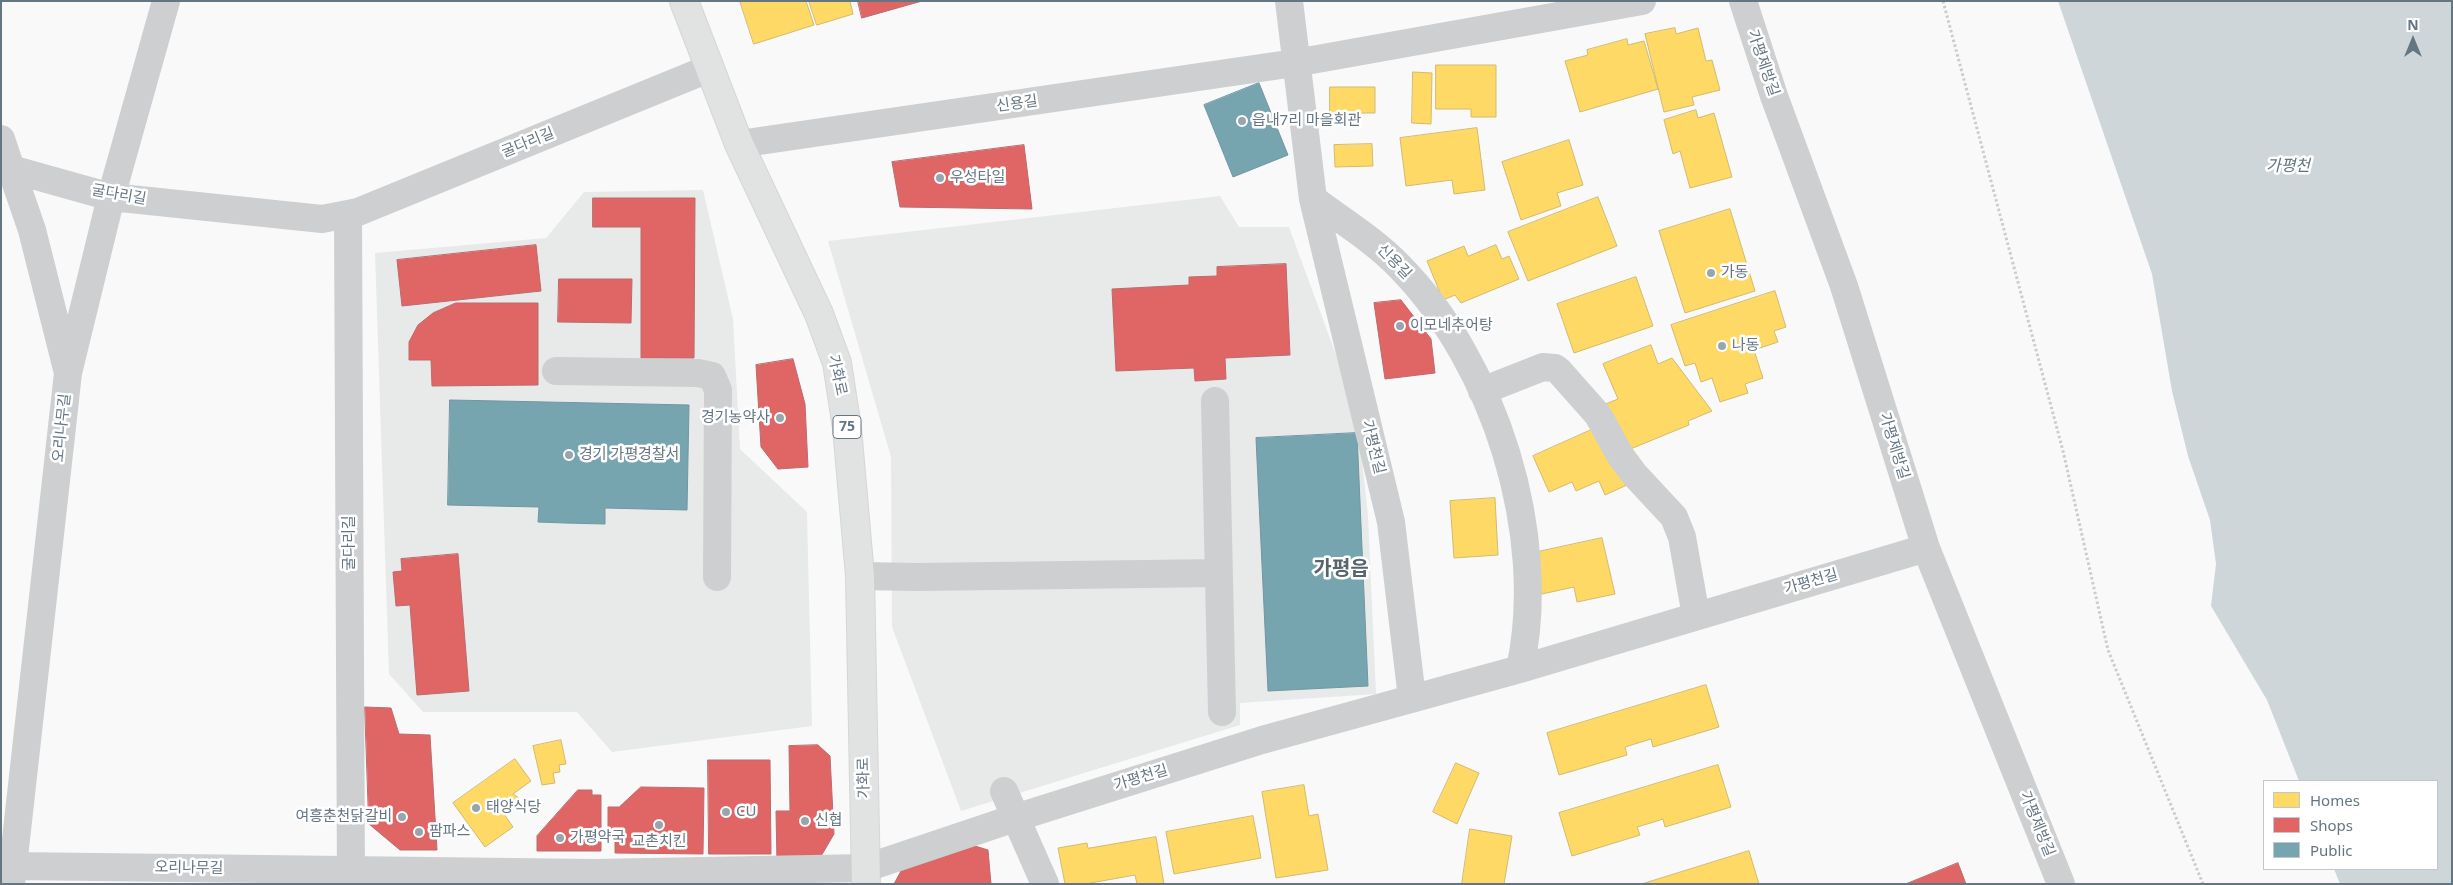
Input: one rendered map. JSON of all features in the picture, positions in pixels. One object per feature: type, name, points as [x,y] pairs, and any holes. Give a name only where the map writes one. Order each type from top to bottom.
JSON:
[{"type":"main road","name":"가화로","points":[[684,1],[708,69],[739,144],[820,314],[837,363],[847,428],[860,576],[866,876]]},
{"type":"street","name":"오리나무길","points":[[166,1],[110,197],[68,373],[12,875],[351,877]]},
{"type":"street","points":[[1289,1],[1312,199]]},
{"type":"street","name":"신용길","points":[[739,144],[1295,63],[1642,1]]},
{"type":"street","name":"가평제방길","points":[[1743,1],[1770,86],[1844,286],[1926,548],[2061,884]]},
{"type":"street","name":"굴다리길","points":[[11,168],[110,197],[322,219],[348,215],[708,69]]},
{"type":"street","points":[[1,140],[32,230],[68,373]]},
{"type":"street","name":"신용길","points":[[1312,199],[1358,234],[1376,243],[1401,267],[1429,300],[1457,342],[1480,388]]},
{"type":"street","name":"가평천길","points":[[1312,199],[1391,522],[1412,698]]},
{"type":"street","name":"굴다리길","points":[[348,215],[351,877]]},
{"type":"street","points":[[1520,669],[1527,610],[1525,543],[1514,476],[1499,429],[1480,388],[1543,367],[1555,368],[1559,371],[1598,415],[1620,455],[1634,474],[1674,517],[1682,537],[1696,616]]},
{"type":"street","points":[[556,371],[698,373],[712,376],[718,390],[717,577]]},
{"type":"street","points":[[1215,401],[1222,712]]},
{"type":"street","name":"가평천길","points":[[866,876],[1015,818],[1262,740],[1520,669],[1926,548]]},
{"type":"street","points":[[860,576],[1219,573]]},
{"type":"street","points":[[1004,791],[1045,884]]},
{"type":"street","points":[[351,877],[866,876]]},
{"type":"path","points":[[1942,1],[2063,451],[2108,650],[2203,884]]},
{"type":"shaded area","name":"경기 가평경찰서","points":[[703,190],[733,319],[740,449],[807,512],[812,726],[612,752],[577,712],[423,712],[389,674],[375,253],[546,238],[584,192]]},
{"type":"shaded area","points":[[1220,196],[1239,227],[1289,227],[1357,412],[1368,516],[1376,694],[1240,703],[1240,725],[961,811],[892,627],[891,457],[828,241]]},
{"type":"water","name":"가평천","points":[[2058,1],[2452,1],[2452,884],[2340,884],[2334,870],[2438,870],[2438,780],[2299,780],[2267,700],[2211,606],[2216,564],[2210,520],[2188,456],[2172,391],[2152,274]]},
{"type":"building: Homes","points":[[740,1],[806,1],[814,25],[754,44]]},
{"type":"building: Homes","points":[[809,1],[850,1],[853,14],[817,25]]},
{"type":"building: Homes","points":[[1675,28],[1676,34],[1698,28],[1706,61],[1712,60],[1720,90],[1692,97],[1694,105],[1664,112],[1645,34]]},
{"type":"building: Homes","points":[[1627,39],[1628,45],[1644,41],[1658,89],[1580,112],[1565,61],[1588,55],[1587,50]]},
{"type":"building: Homes","points":[[1436,65],[1496,65],[1496,117],[1471,117],[1471,109],[1436,109]]},
{"type":"building: Homes","points":[[1413,72],[1432,73],[1431,124],[1412,123]]},
{"type":"building: Homes","points":[[1330,87],[1375,87],[1375,113],[1330,113]]},
{"type":"building: Homes","points":[[1696,110],[1698,118],[1714,113],[1732,177],[1690,188],[1680,151],[1673,154],[1664,120]]},
{"type":"building: Homes","points":[[1477,128],[1485,190],[1454,194],[1452,180],[1406,186],[1400,138]]},
{"type":"building: Homes","points":[[1569,140],[1583,185],[1557,193],[1561,206],[1521,220],[1502,162]]},
{"type":"building: Homes","points":[[1372,144],[1373,166],[1335,167],[1334,145]]},
{"type":"building: Homes","points":[[1598,197],[1617,246],[1528,281],[1508,232]]},
{"type":"building: Homes","name":"가동","points":[[1730,209],[1755,291],[1685,313],[1659,231]]},
{"type":"building: Homes","points":[[1496,245],[1502,259],[1509,256],[1519,279],[1461,303],[1455,295],[1443,300],[1427,261],[1464,246],[1468,256]]},
{"type":"building: Homes","points":[[1636,277],[1653,326],[1574,353],[1557,304]]},
{"type":"building: Homes","name":"나동","points":[[1775,291],[1786,327],[1774,331],[1778,342],[1754,350],[1763,378],[1745,384],[1748,393],[1720,402],[1712,378],[1701,382],[1695,363],[1685,366],[1671,325]]},
{"type":"building: Homes","points":[[1651,345],[1658,364],[1672,358],[1712,411],[1688,421],[1689,425],[1623,452],[1603,405],[1618,399],[1603,364]]},
{"type":"building: Homes","points":[[1600,426],[1627,485],[1605,495],[1599,481],[1576,491],[1572,482],[1549,492],[1533,456]]},
{"type":"building: Homes","points":[[1495,498],[1498,555],[1454,558],[1450,501]]},
{"type":"building: Homes","points":[[1602,538],[1615,594],[1577,602],[1574,587],[1542,594],[1533,553]]},
{"type":"building: Homes","points":[[1706,685],[1719,727],[1653,747],[1651,739],[1625,747],[1627,755],[1559,775],[1547,733]]},
{"type":"building: Homes","points":[[561,740],[566,764],[559,765],[560,772],[553,773],[555,783],[542,785],[533,746]]},
{"type":"building: Homes","points":[[515,759],[531,781],[513,794],[519,798],[502,811],[513,827],[485,847],[453,803]]},
{"type":"building: Homes","points":[[1456,763],[1479,773],[1457,824],[1433,812]]},
{"type":"building: Homes","points":[[1718,765],[1731,807],[1665,827],[1663,819],[1637,827],[1640,835],[1572,856],[1559,813]]},
{"type":"building: Homes","points":[[1304,785],[1309,816],[1318,814],[1328,870],[1276,878],[1262,792]]},
{"type":"building: Homes","points":[[1253,816],[1261,858],[1174,874],[1166,832]]},
{"type":"building: Homes","points":[[1470,829],[1512,836],[1504,884],[1462,884]]},
{"type":"building: Homes","points":[[1156,837],[1164,884],[1137,884],[1135,875],[1085,884],[1065,884],[1058,848],[1087,843],[1088,848]]},
{"type":"building: Homes","points":[[1749,851],[1759,884],[1642,884]]},
{"type":"building: Shops","points":[[858,1],[922,1],[862,18]]},
{"type":"building: Shops","points":[[1024,145],[1032,209],[900,207],[892,162]]},
{"type":"building: Shops","points":[[593,198],[695,198],[694,358],[641,358],[641,227],[593,227]]},
{"type":"building: Shops","points":[[536,245],[541,291],[402,306],[397,260]]},
{"type":"building: Shops","points":[[1286,264],[1290,355],[1225,358],[1226,379],[1195,381],[1194,368],[1116,371],[1112,289],[1189,285],[1189,277],[1217,276],[1217,267]]},
{"type":"building: Shops","points":[[559,279],[632,279],[631,323],[558,322]]},
{"type":"building: Shops","points":[[1401,300],[1431,339],[1435,373],[1385,379],[1374,303]]},
{"type":"building: Shops","points":[[456,303],[538,303],[538,385],[432,386],[431,360],[409,360],[409,342],[418,325],[433,313]]},
{"type":"building: Shops","points":[[793,359],[805,404],[808,467],[778,469],[761,447],[756,365]]},
{"type":"building: Shops","points":[[458,554],[469,691],[417,695],[410,605],[396,606],[393,572],[402,571],[401,559]]},
{"type":"building: Shops","points":[[365,707],[391,708],[399,734],[430,735],[437,850],[400,850],[369,824]]},
{"type":"building: Shops","points":[[818,745],[830,756],[834,834],[817,863],[777,863],[776,811],[790,811],[789,746]]},
{"type":"building: Shops","points":[[708,760],[770,760],[771,854],[709,854]]},
{"type":"building: Shops","points":[[641,787],[704,788],[703,854],[615,853],[615,833],[608,833],[608,807],[619,807]]},
{"type":"building: Shops","points":[[578,790],[592,790],[592,795],[601,795],[601,851],[537,851],[537,836]]},
{"type":"building: Shops","points":[[975,846],[988,850],[991,884],[894,884],[901,871]]},
{"type":"building: Shops","points":[[1958,863],[1966,884],[1906,884]]},
{"type":"building: Public","name":"읍내7리 마을회관","points":[[1259,83],[1288,155],[1233,177],[1204,105]]},
{"type":"building: Public","name":"경기 가평경찰서","points":[[450,400],[689,405],[687,510],[605,508],[605,524],[538,522],[539,507],[448,505]]},
{"type":"building: Public","points":[[1357,433],[1368,686],[1268,691],[1256,438]]},
{"type":"place","name":"읍내7리 마을회관","points":[[1242,121]]},
{"type":"place","name":"우성타일","points":[[940,178]]},
{"type":"place","name":"가동","points":[[1711,273]]},
{"type":"place","name":"이모네추어탕","points":[[1400,326]]},
{"type":"place","name":"나동","points":[[1722,346]]},
{"type":"place","name":"경기농약사","points":[[780,418]]},
{"type":"place","name":"경기 가평경찰서","points":[[569,455]]},
{"type":"place","name":"태양식당","points":[[476,808]]},
{"type":"place","name":"CU","points":[[726,812]]},
{"type":"place","name":"여흥춘천닭갈비","points":[[402,817]]},
{"type":"place","name":"신협","points":[[805,821]]},
{"type":"place","name":"교촌치킨","points":[[659,825]]},
{"type":"place","name":"팜파스","points":[[419,832]]},
{"type":"place","name":"가평약국","points":[[560,838]]},
{"type":"district","name":"가평읍","points":[[1341,569]]}]
